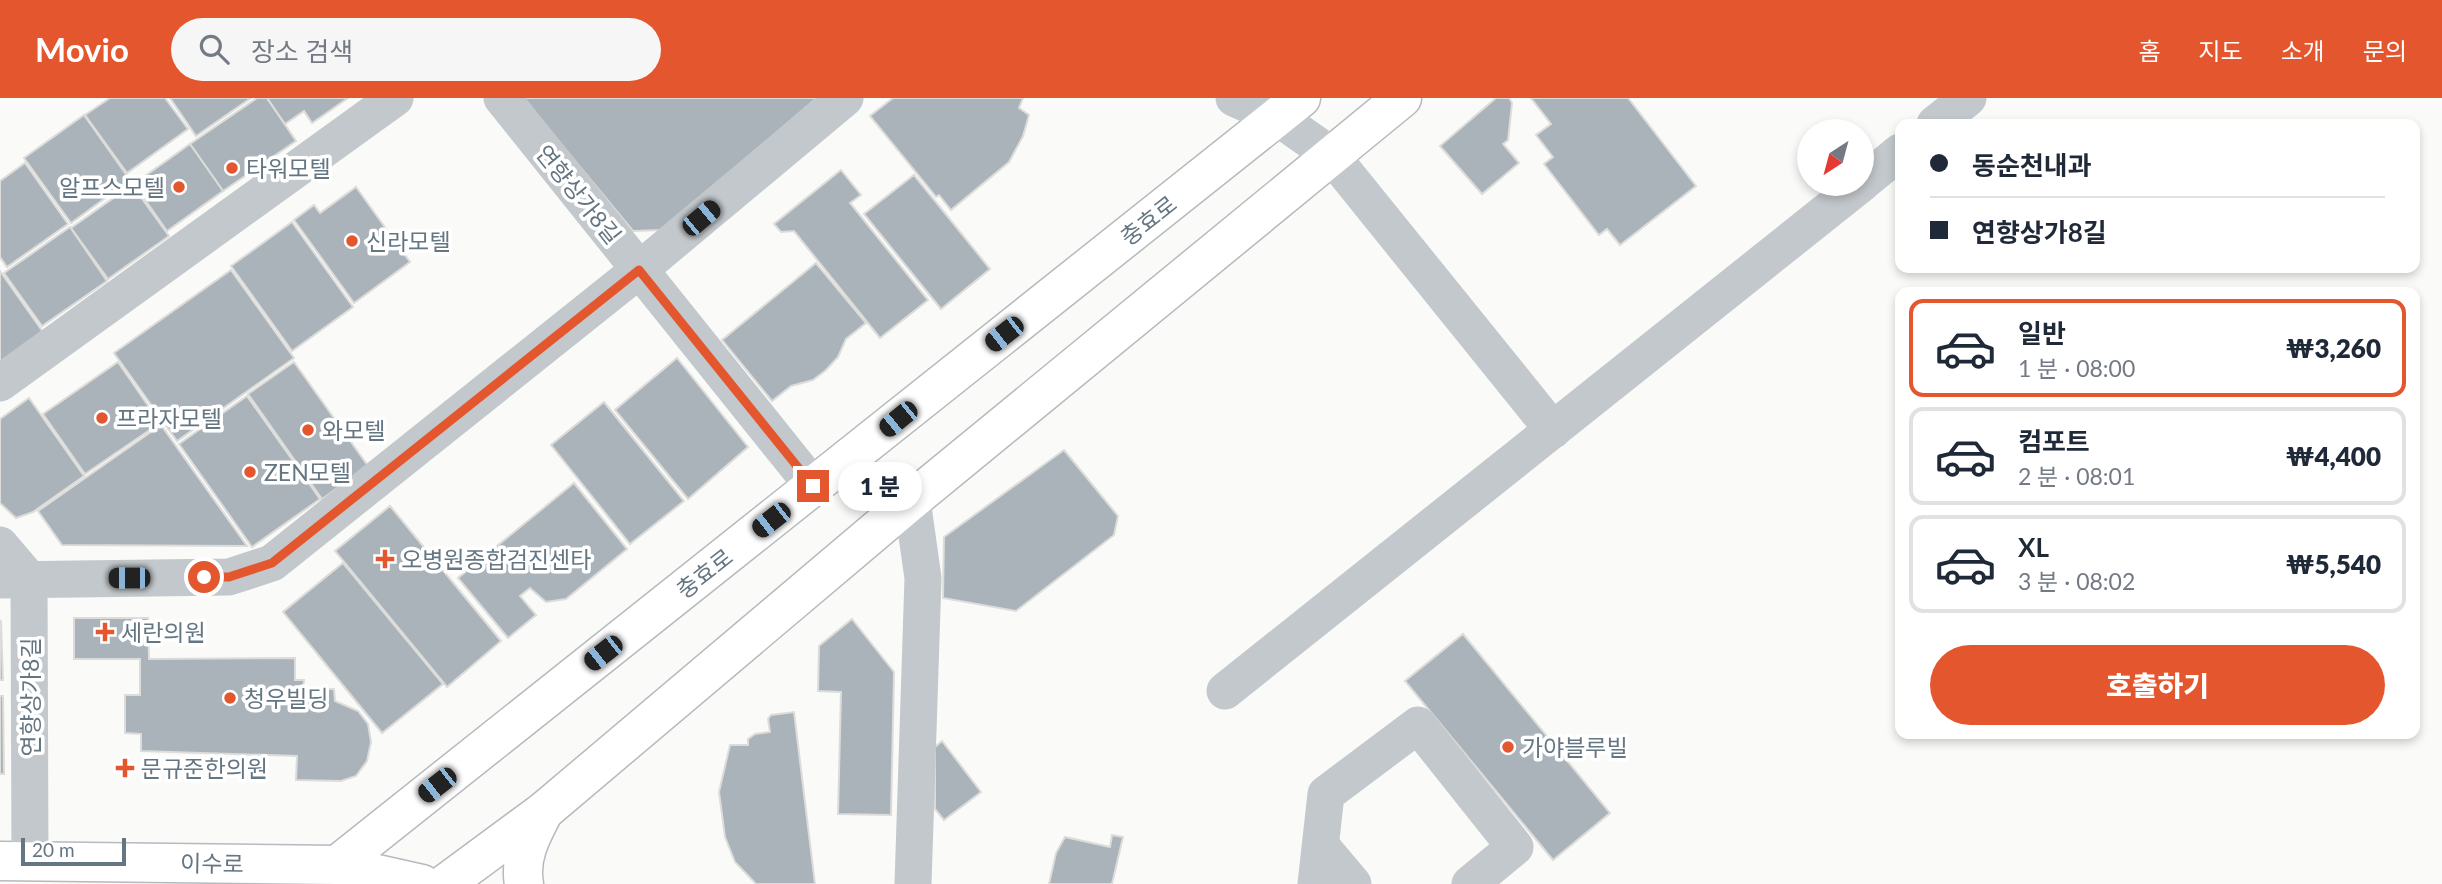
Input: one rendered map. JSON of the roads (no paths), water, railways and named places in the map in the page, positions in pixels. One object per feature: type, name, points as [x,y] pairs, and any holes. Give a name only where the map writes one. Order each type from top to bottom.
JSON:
[{"type":"main road","points":[[444,884],[544,811],[912,500],[1402,98]]},
{"type":"main road","name":"충효로","points":[[337,865],[1289,108]]},
{"type":"main road","points":[[524,884],[522,863],[530,838],[544,811]]},
{"type":"main road","name":"이수로","points":[[15,861],[337,865],[422,884]]},
{"type":"street","points":[[0,383],[395,98]]},
{"type":"street","name":"연향상가8길","points":[[502,98],[813,486]]},
{"type":"street","points":[[0,545],[15,580],[229,577],[272,563],[639,270],[845,98]]},
{"type":"street","points":[[1234,98],[1289,108],[1331,155],[1553,430]]},
{"type":"street","points":[[1941,119],[1968,98]]},
{"type":"street","points":[[1874,173],[1895,156]]},
{"type":"street","points":[[1225,691],[1846,196]]},
{"type":"street","points":[[912,500],[923,578],[913,884]]},
{"type":"street","name":"연향상가8길","points":[[15,580],[15,861]]},
{"type":"street","points":[[1316,884],[1326,794],[1418,725],[1515,847],[1470,884]]},
{"type":"street","points":[[1321,846],[1353,884]]},
{"type":"place","name":"타워모텔","points":[[232,168]]},
{"type":"place","name":"알프스모텔","points":[[179,187]]},
{"type":"place","name":"신라모텔","points":[[352,241]]},
{"type":"place","name":"프라자모텔","points":[[102,418]]},
{"type":"place","name":"와모텔","points":[[308,430]]},
{"type":"place","name":"ZEN모텔","points":[[250,472]]},
{"type":"place","name":"오병원종합검진센타","points":[[385,559]]},
{"type":"place","name":"세란의원","points":[[105,632]]},
{"type":"place","name":"청우빌딩","points":[[230,698]]},
{"type":"place","name":"가야블루빌","points":[[1508,747]]},
{"type":"place","name":"문규준한의원","points":[[125,768]]}]
